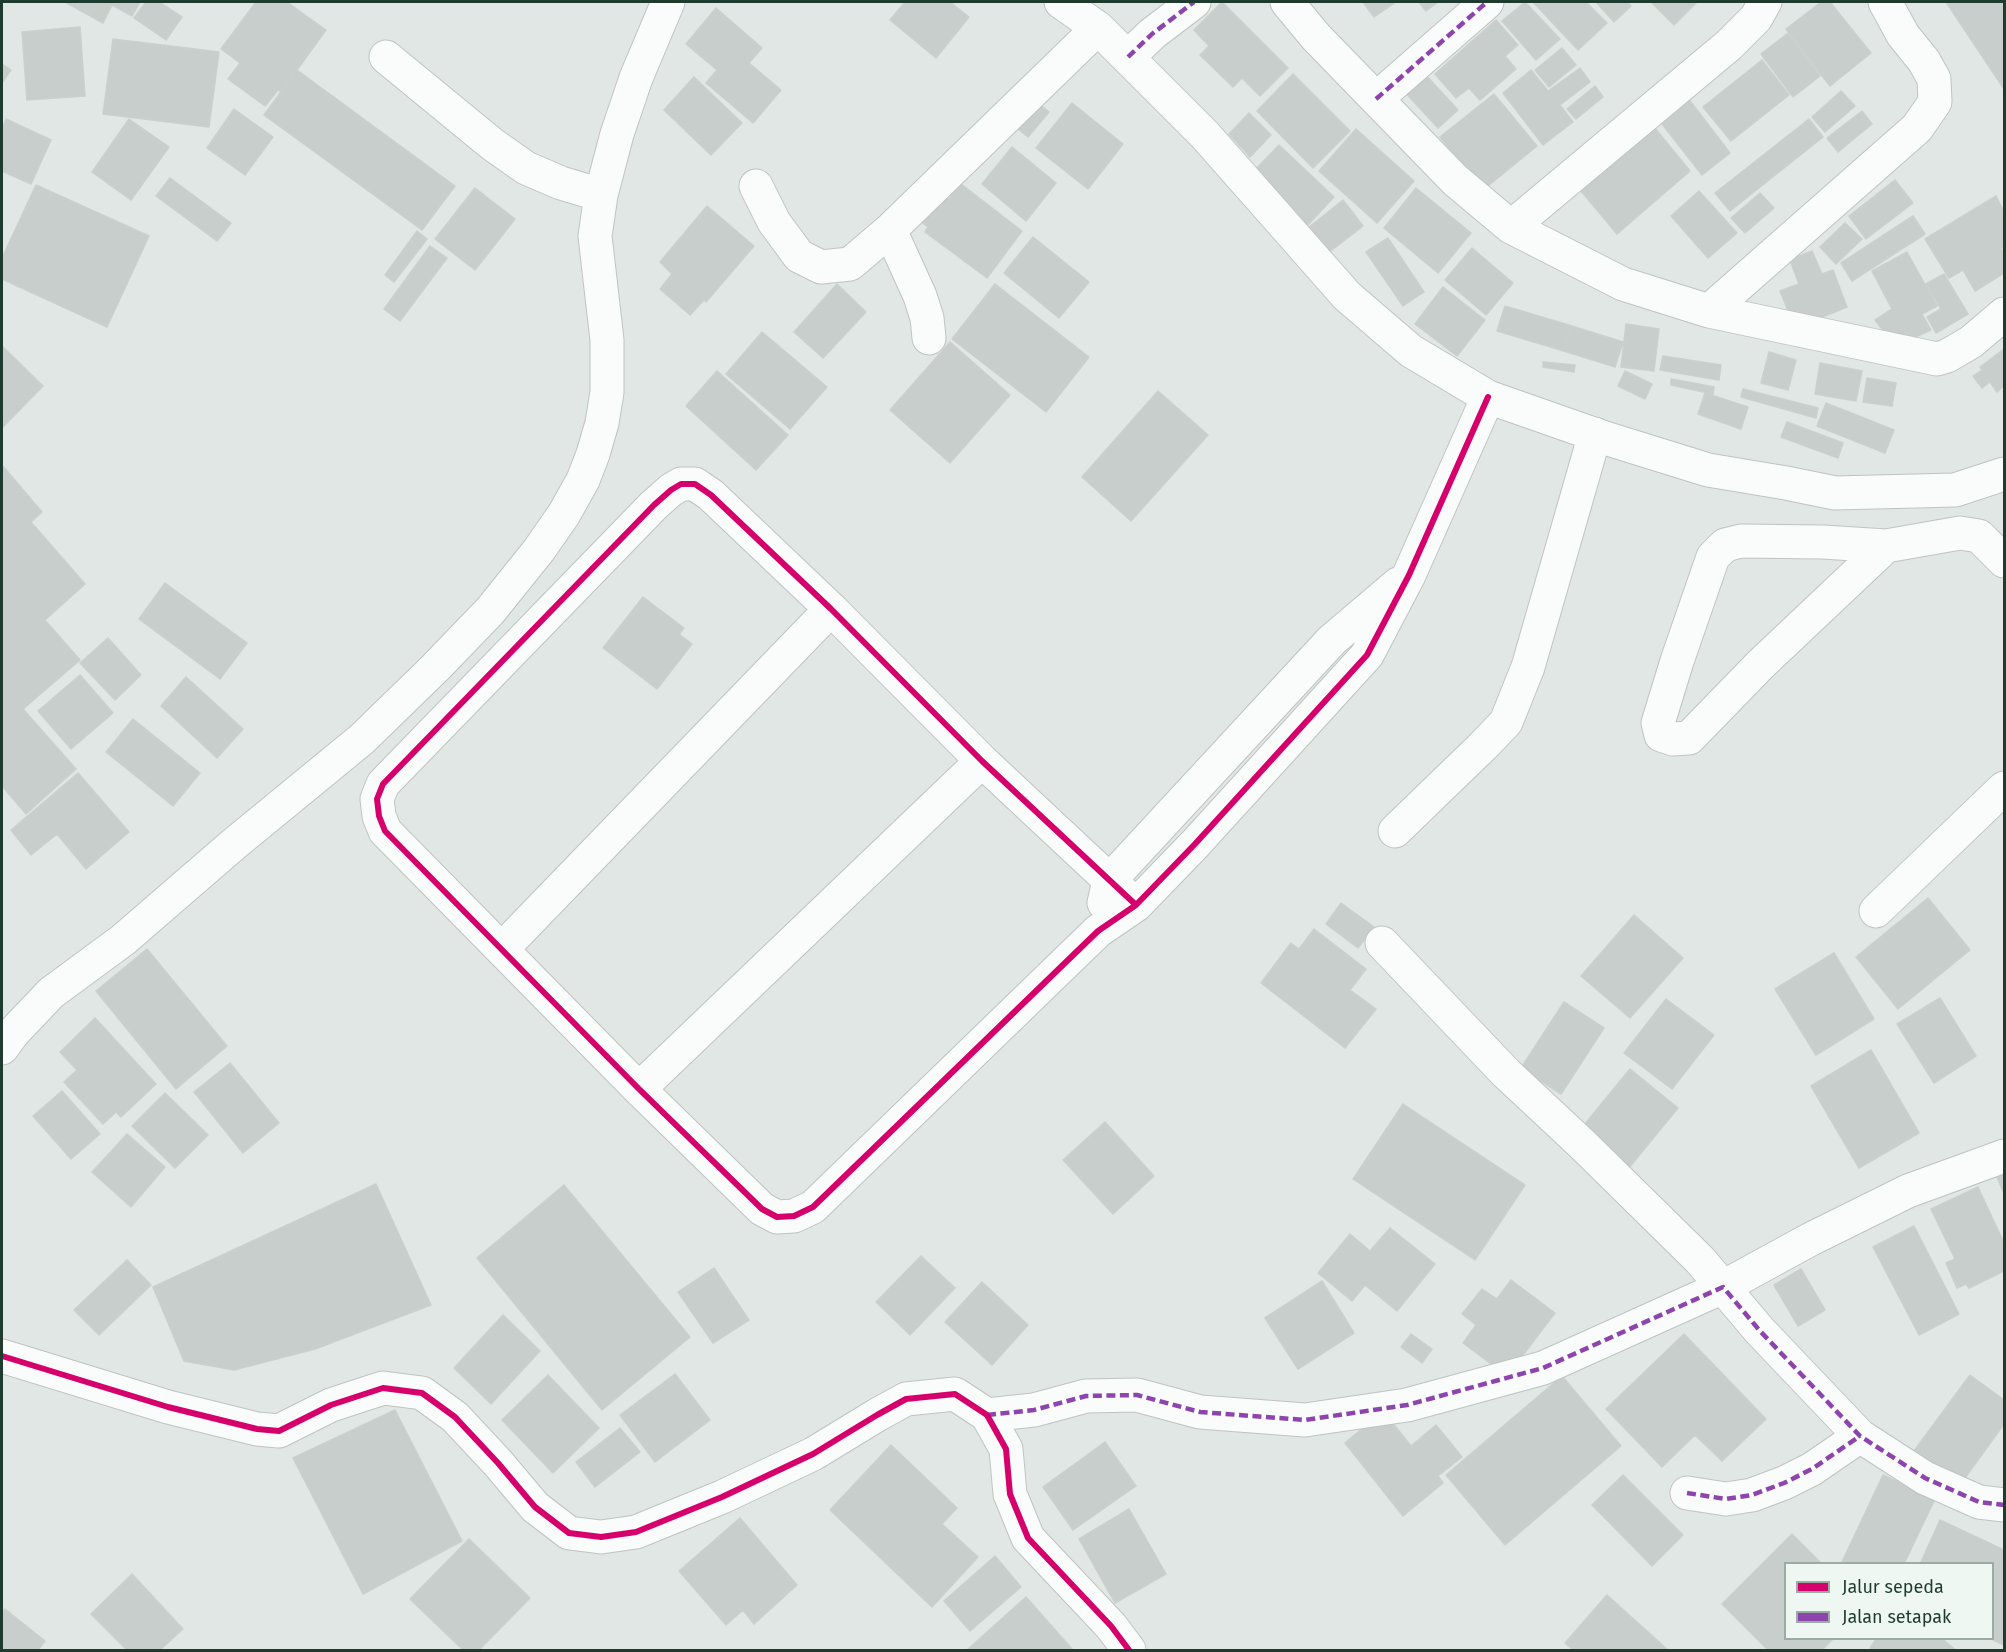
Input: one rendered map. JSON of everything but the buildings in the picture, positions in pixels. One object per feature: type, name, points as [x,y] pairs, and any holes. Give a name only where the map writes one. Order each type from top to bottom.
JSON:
[{"type":"street","points":[[2,1048],[51,993],[123,940],[192,879],[362,739],[490,611],[539,550],[564,514],[583,480],[602,423],[607,392],[607,340],[595,236],[601,195],[617,134],[636,78],[668,2]]},
{"type":"street","points":[[1061,2],[1098,28],[1205,135],[1347,296],[1411,351],[1488,397],[1708,470],[1835,493],[1955,490],[2004,474]]},
{"type":"street","points":[[1128,57],[1152,34],[1194,2]]},
{"type":"street","points":[[1287,2],[1316,37],[1455,180],[1511,227],[1623,284],[1709,311],[1937,359],[1971,342],[2004,314]]},
{"type":"street","points":[[1376,99],[1487,2]]},
{"type":"street","points":[[1511,227],[1729,45],[1756,18],[1765,2]]},
{"type":"street","points":[[1709,311],[1917,128],[1935,102],[1934,79],[1885,2]]},
{"type":"street","points":[[756,186],[774,222],[799,256],[821,267],[850,264],[890,230],[1098,28]]},
{"type":"street","points":[[386,57],[492,144],[526,168],[561,183],[601,195]]},
{"type":"street","points":[[890,230],[920,296],[927,318],[929,338]]},
{"type":"street","points":[[1136,905],[982,761],[831,609],[711,495],[695,484],[681,484],[654,505],[382,784],[377,799],[379,816],[385,831],[639,1089],[762,1209],[777,1217],[794,1216],[813,1207],[1098,932],[1136,905],[1195,844],[1367,655],[1408,575],[1488,397]]},
{"type":"street","points":[[1395,831],[1506,722],[1528,667],[1595,434]]},
{"type":"street","points":[[1823,542],[1835,493]]},
{"type":"street","points":[[1886,546],[1761,664],[1689,738],[1673,739],[1661,735],[1658,723],[1713,557],[1725,545],[1741,541],[1823,542],[1886,546],[1960,532],[1979,536],[2004,561]]},
{"type":"street","points":[[1098,932],[1109,881],[1332,640],[1408,575]]},
{"type":"street","points":[[502,948],[831,609]]},
{"type":"street","points":[[639,1089],[982,761]]},
{"type":"street","points":[[1876,912],[2004,788]]},
{"type":"street","points":[[1383,943],[1506,1073],[1700,1260],[1760,1331],[1860,1436],[1925,1478],[1979,1502],[2004,1505]]},
{"type":"street","points":[[987,1415],[1034,1410],[1086,1396],[1137,1395],[1200,1412],[1305,1420],[1407,1405],[1543,1368],[1723,1287],[1811,1239],[1908,1191],[2004,1156]]},
{"type":"street","points":[[2,1356],[168,1407],[257,1429],[279,1431],[331,1405],[383,1388],[422,1393],[455,1417],[536,1507],[569,1533],[601,1537],[636,1533],[722,1497],[813,1455],[877,1415],[906,1400],[955,1394],[987,1415],[1006,1449],[1010,1494],[1028,1538],[1111,1626],[1129,1650]]},
{"type":"street","points":[[1687,1493],[1726,1500],[1752,1495],[1812,1469],[1860,1436]]},
{"type":"marked path","points":[[1128,57],[1152,34],[1194,2]]},
{"type":"marked path","points":[[1376,99],[1487,2]]},
{"type":"marked path","points":[[987,1415],[1034,1410],[1086,1396],[1137,1395],[1200,1412],[1305,1420],[1407,1405],[1543,1368],[1723,1287],[1760,1331],[1860,1436],[1925,1478],[1979,1502],[2004,1505]]},
{"type":"marked path","points":[[1687,1493],[1726,1499],[1752,1495],[1812,1469],[1860,1436]]},
{"type":"cycle path","points":[[1136,905],[982,761],[831,609],[711,495],[695,484],[681,484],[654,505],[383,784],[377,799],[379,816],[385,831],[639,1089],[762,1209],[777,1217],[794,1216],[813,1207],[1098,931],[1136,905],[1195,844],[1367,655],[1409,575],[1488,397]]},
{"type":"cycle path","points":[[2,1356],[168,1407],[257,1429],[279,1431],[331,1405],[383,1388],[422,1393],[455,1417],[535,1507],[569,1533],[601,1537],[636,1532],[722,1497],[813,1454],[906,1399],[955,1394],[987,1415],[1006,1449],[1010,1494],[1028,1538],[1111,1626],[1129,1650]]}]
